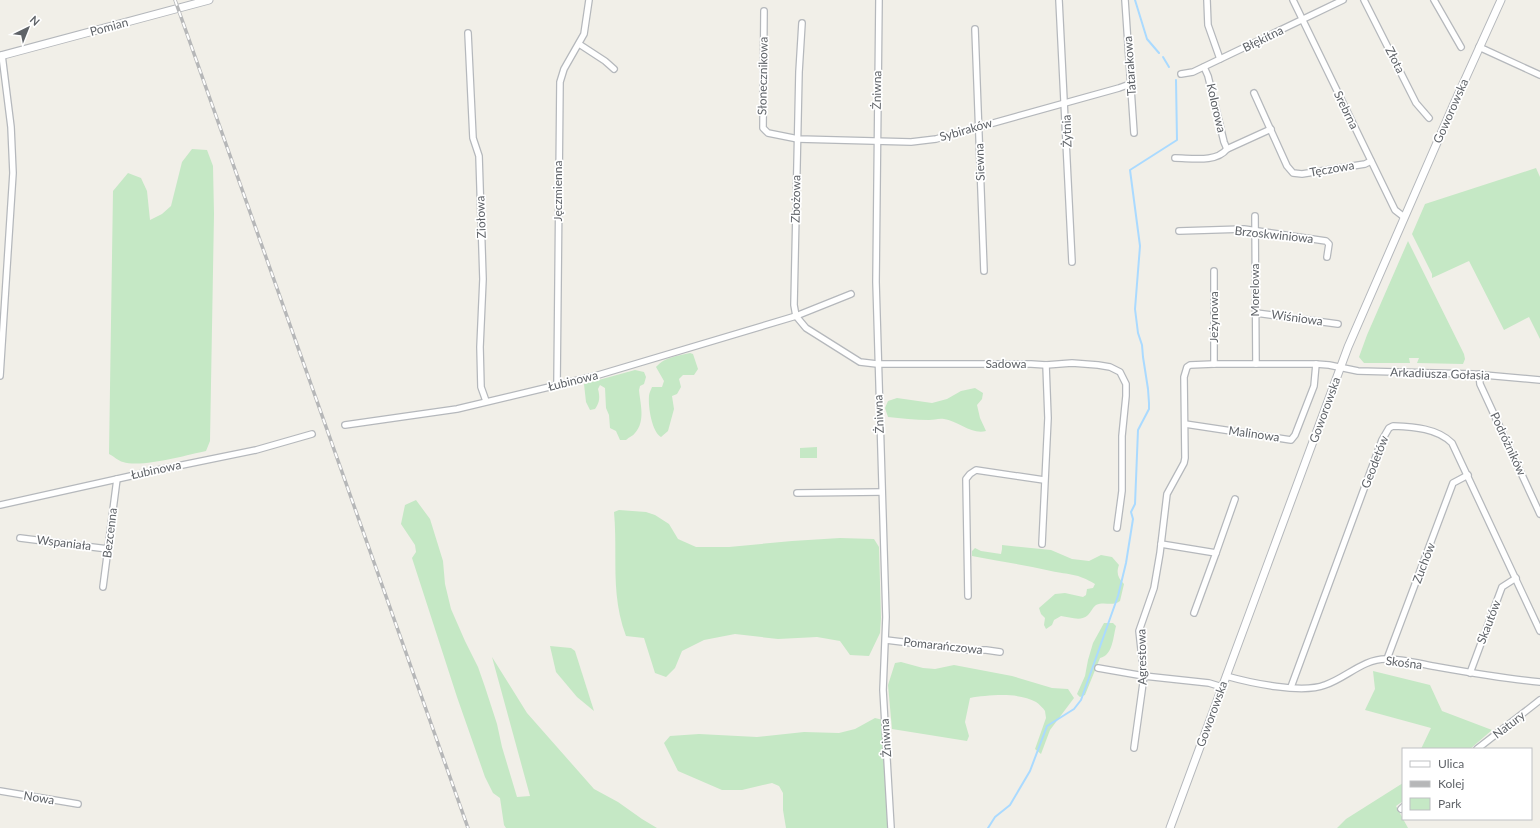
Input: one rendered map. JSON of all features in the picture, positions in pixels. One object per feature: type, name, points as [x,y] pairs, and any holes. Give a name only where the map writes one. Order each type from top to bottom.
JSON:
[{"type":"street","name":"Pomian","points":[[1,56],[209,0]]},
{"type":"street","name":"Jęczmienna","points":[[557,385],[560,82],[564,69],[584,34],[589,0]]},
{"type":"street","name":"Żniwna","points":[[879,0],[876,140],[877,364],[886,640],[883,690],[890,828]]},
{"type":"street","name":"Żytnia","points":[[1060,0],[1072,262]]},
{"type":"street","name":"Tatarakowa","points":[[1125,0],[1134,132]]},
{"type":"street","points":[[1207,0],[1208,25],[1220,59]]},
{"type":"street","name":"Srebrna","points":[[1292,0],[1395,210],[1404,217]]},
{"type":"street","name":"Błękitna","points":[[1181,74],[1193,72],[1344,0]]},
{"type":"street","name":"Złota","points":[[1364,0],[1416,103],[1429,118]]},
{"type":"street","points":[[1434,0],[1461,47]]},
{"type":"street","name":"Goworowska","points":[[1170,828],[1340,368],[1365,306],[1501,0]]},
{"type":"street","name":"Słonecznikowa","points":[[764,11],[763,128],[768,133],[798,139]]},
{"type":"street","name":"Zbożowa","points":[[796,316],[794,305],[799,72],[802,24]]},
{"type":"street","name":"Siewna","points":[[975,29],[984,271]]},
{"type":"street","name":"Ziołowa","points":[[468,33],[473,138],[479,156],[484,279],[480,347],[481,388],[486,401]]},
{"type":"street","points":[[579,44],[605,61],[614,69]]},
{"type":"street","points":[[1480,47],[1540,75]]},
{"type":"street","points":[[0,376],[14,173],[11,127],[1,56]]},
{"type":"street","name":"Kolorowa","points":[[1204,67],[1208,76],[1227,149]]},
{"type":"street","name":"Sybiraków","points":[[798,139],[924,141],[936,139],[1130,84]]},
{"type":"street","name":"Tęczowa","points":[[1254,93],[1287,166],[1293,173],[1302,174],[1365,164],[1371,161]]},
{"type":"street","points":[[1175,158],[1212,158],[1220,156],[1227,149],[1271,130]]},
{"type":"street","name":"Morelowa","points":[[1254,216],[1256,364]]},
{"type":"street","name":"Brzoskwiniowa","points":[[1179,231],[1244,230],[1326,241],[1329,243],[1327,257]]},
{"type":"street","name":"Jeżynowa","points":[[1214,270],[1214,364]]},
{"type":"street","points":[[796,316],[851,294]]},
{"type":"street","name":"Wiśniowa","points":[[1256,313],[1338,324]]},
{"type":"street","name":"Łubinowa","points":[[345,425],[457,408],[595,376],[796,316]]},
{"type":"street","name":"Sadowa","points":[[796,316],[806,328],[860,362],[877,364],[1046,365],[1072,363],[1110,367],[1120,372],[1126,384],[1122,436],[1122,491],[1117,528]]},
{"type":"street","points":[[1214,364],[1316,364],[1340,368]]},
{"type":"street","name":"Agrestowa","points":[[1134,748],[1144,676],[1139,631],[1154,588],[1167,494],[1184,461],[1185,369],[1190,365],[1214,364]]},
{"type":"street","name":"Malinowa","points":[[1185,424],[1291,440],[1295,435],[1314,386],[1316,364]]},
{"type":"street","points":[[1042,544],[1048,418],[1046,365]]},
{"type":"street","name":"Arkadiusza Gołasia","points":[[1340,368],[1358,372],[1478,374],[1540,380]]},
{"type":"street","name":"Podróżników","points":[[1478,374],[1480,384],[1540,514]]},
{"type":"street","name":"Geodetów","points":[[1291,687],[1382,440],[1389,428],[1393,426],[1433,431],[1441,434],[1452,443],[1540,631]]},
{"type":"street","name":"Łubinowa","points":[[0,505],[256,450],[312,434]]},
{"type":"street","points":[[968,596],[966,479],[976,470],[1044,480]]},
{"type":"street","name":"Zuchów","points":[[1387,659],[1453,483],[1468,475]]},
{"type":"street","name":"Bezcenna","points":[[103,587],[117,479]]},
{"type":"street","points":[[797,493],[882,492]]},
{"type":"street","points":[[1194,613],[1235,499]]},
{"type":"street","name":"Wspaniała","points":[[20,538],[108,549]]},
{"type":"street","points":[[1161,544],[1216,553]]},
{"type":"street","name":"Skautów","points":[[1470,673],[1502,587],[1516,578]]},
{"type":"street","name":"Pomarańczowa","points":[[886,640],[968,650],[1000,652]]},
{"type":"street","name":"Skośna","points":[[1226,676],[1240,680],[1291,687],[1317,688],[1327,685],[1368,663],[1387,659],[1470,673],[1540,682]]},
{"type":"street","points":[[1098,668],[1144,676],[1209,683],[1222,686]]},
{"type":"street","name":"Natury","points":[[1478,748],[1540,700]]},
{"type":"street","name":"Nowa","points":[[0,791],[78,804]]},
{"type":"green space","points":[[192,149],[207,150],[213,166],[214,214],[210,441],[206,451],[152,462],[123,462],[109,454],[113,191],[128,173],[141,178],[147,191],[150,220],[162,214],[171,206],[182,162]]},
{"type":"green space","points":[[1536,168],[1540,177],[1540,339],[1529,317],[1504,330],[1469,261],[1432,278],[1432,274],[1412,234],[1425,204]]},
{"type":"green space","points":[[1408,241],[1464,354],[1465,359],[1463,364],[1417,363],[1419,358],[1409,358],[1410,363],[1364,363],[1359,357]]},
{"type":"green space","points":[[690,353],[693,354],[698,369],[694,375],[683,375],[679,379],[681,387],[677,394],[672,396],[674,409],[668,431],[661,437],[653,425],[649,406],[649,395],[652,387],[662,387],[664,381],[656,367],[667,359]]},
{"type":"green space","points":[[635,370],[644,372],[646,377],[644,384],[640,386],[639,390],[642,412],[640,423],[633,435],[626,440],[620,440],[616,431],[610,428],[609,415],[606,408],[605,388],[600,385],[598,389],[599,402],[595,409],[590,410],[586,402],[584,384]]},
{"type":"green space","points":[[975,388],[983,393],[982,399],[977,405],[980,418],[986,431],[976,431],[944,419],[924,420],[888,417],[885,408],[888,401],[897,398],[932,403],[947,399],[961,391]]},
{"type":"green space","points":[[817,447],[817,458],[800,458],[800,448]]},
{"type":"green space","points":[[416,500],[430,519],[443,561],[445,584],[451,609],[478,667],[497,724],[502,747],[517,797],[530,796],[492,657],[527,713],[594,789],[618,802],[657,828],[506,828],[504,825],[500,798],[493,793],[485,777],[457,697],[412,558],[416,552],[415,545],[401,524],[405,505]]},
{"type":"green space","points":[[619,510],[646,512],[655,515],[669,524],[678,539],[696,547],[729,547],[840,538],[874,539],[879,547],[881,618],[880,633],[869,656],[850,655],[840,641],[817,637],[778,639],[735,634],[704,640],[682,651],[675,668],[666,677],[655,673],[644,638],[626,636],[621,620],[616,589],[614,512]]},
{"type":"green space","points":[[1002,545],[1051,550],[1072,559],[1089,561],[1101,555],[1112,557],[1119,565],[1118,575],[1124,584],[1120,601],[1114,604],[1096,605],[1088,615],[1082,618],[1061,616],[1054,620],[1052,625],[1046,629],[1044,625],[1045,618],[1041,614],[1039,608],[1055,594],[1065,593],[1083,597],[1086,595],[1087,589],[1093,588],[1095,584],[1073,575],[972,556],[972,551],[975,548],[981,551],[1001,554]]},
{"type":"green space","points":[[1104,623],[1113,623],[1116,626],[1112,645],[1108,653],[1100,658],[1085,695],[1080,697],[1077,694],[1085,676],[1093,643]]},
{"type":"green space","points":[[550,646],[571,648],[575,651],[594,711],[577,697],[556,672]]},
{"type":"green space","points":[[901,662],[923,668],[935,669],[954,665],[1012,676],[1052,688],[1068,689],[1074,698],[1050,730],[1041,754],[1035,749],[1046,718],[1045,711],[1036,702],[1021,697],[995,695],[970,698],[965,722],[969,736],[967,741],[892,729],[888,685],[895,663]]},
{"type":"green space","points":[[1373,671],[1430,685],[1442,711],[1492,730],[1471,748],[1421,748],[1431,728],[1365,710],[1375,689]]},
{"type":"green space","points":[[875,718],[883,720],[888,828],[786,828],[783,810],[783,793],[779,786],[772,783],[742,790],[722,790],[678,771],[664,743],[670,736],[699,734],[757,737],[804,732],[839,733],[855,729]]},
{"type":"green space","points":[[1402,784],[1402,802],[1396,806],[1402,820],[1404,820],[1408,828],[1337,828],[1346,819]]},
{"type":"waterway","points":[[1135,0],[1147,39],[1159,53]]},
{"type":"waterway","points":[[1163,57],[1169,67]]},
{"type":"waterway","points":[[988,828],[995,817],[1010,805],[1030,771],[1047,726],[1074,709],[1081,700],[1118,596],[1126,563],[1133,519],[1131,512],[1135,504],[1138,430],[1149,409],[1142,345],[1138,333],[1135,309],[1140,246],[1130,170],[1177,140],[1176,80]]},
{"type":"railway","points":[[175,0],[468,828]]}]
